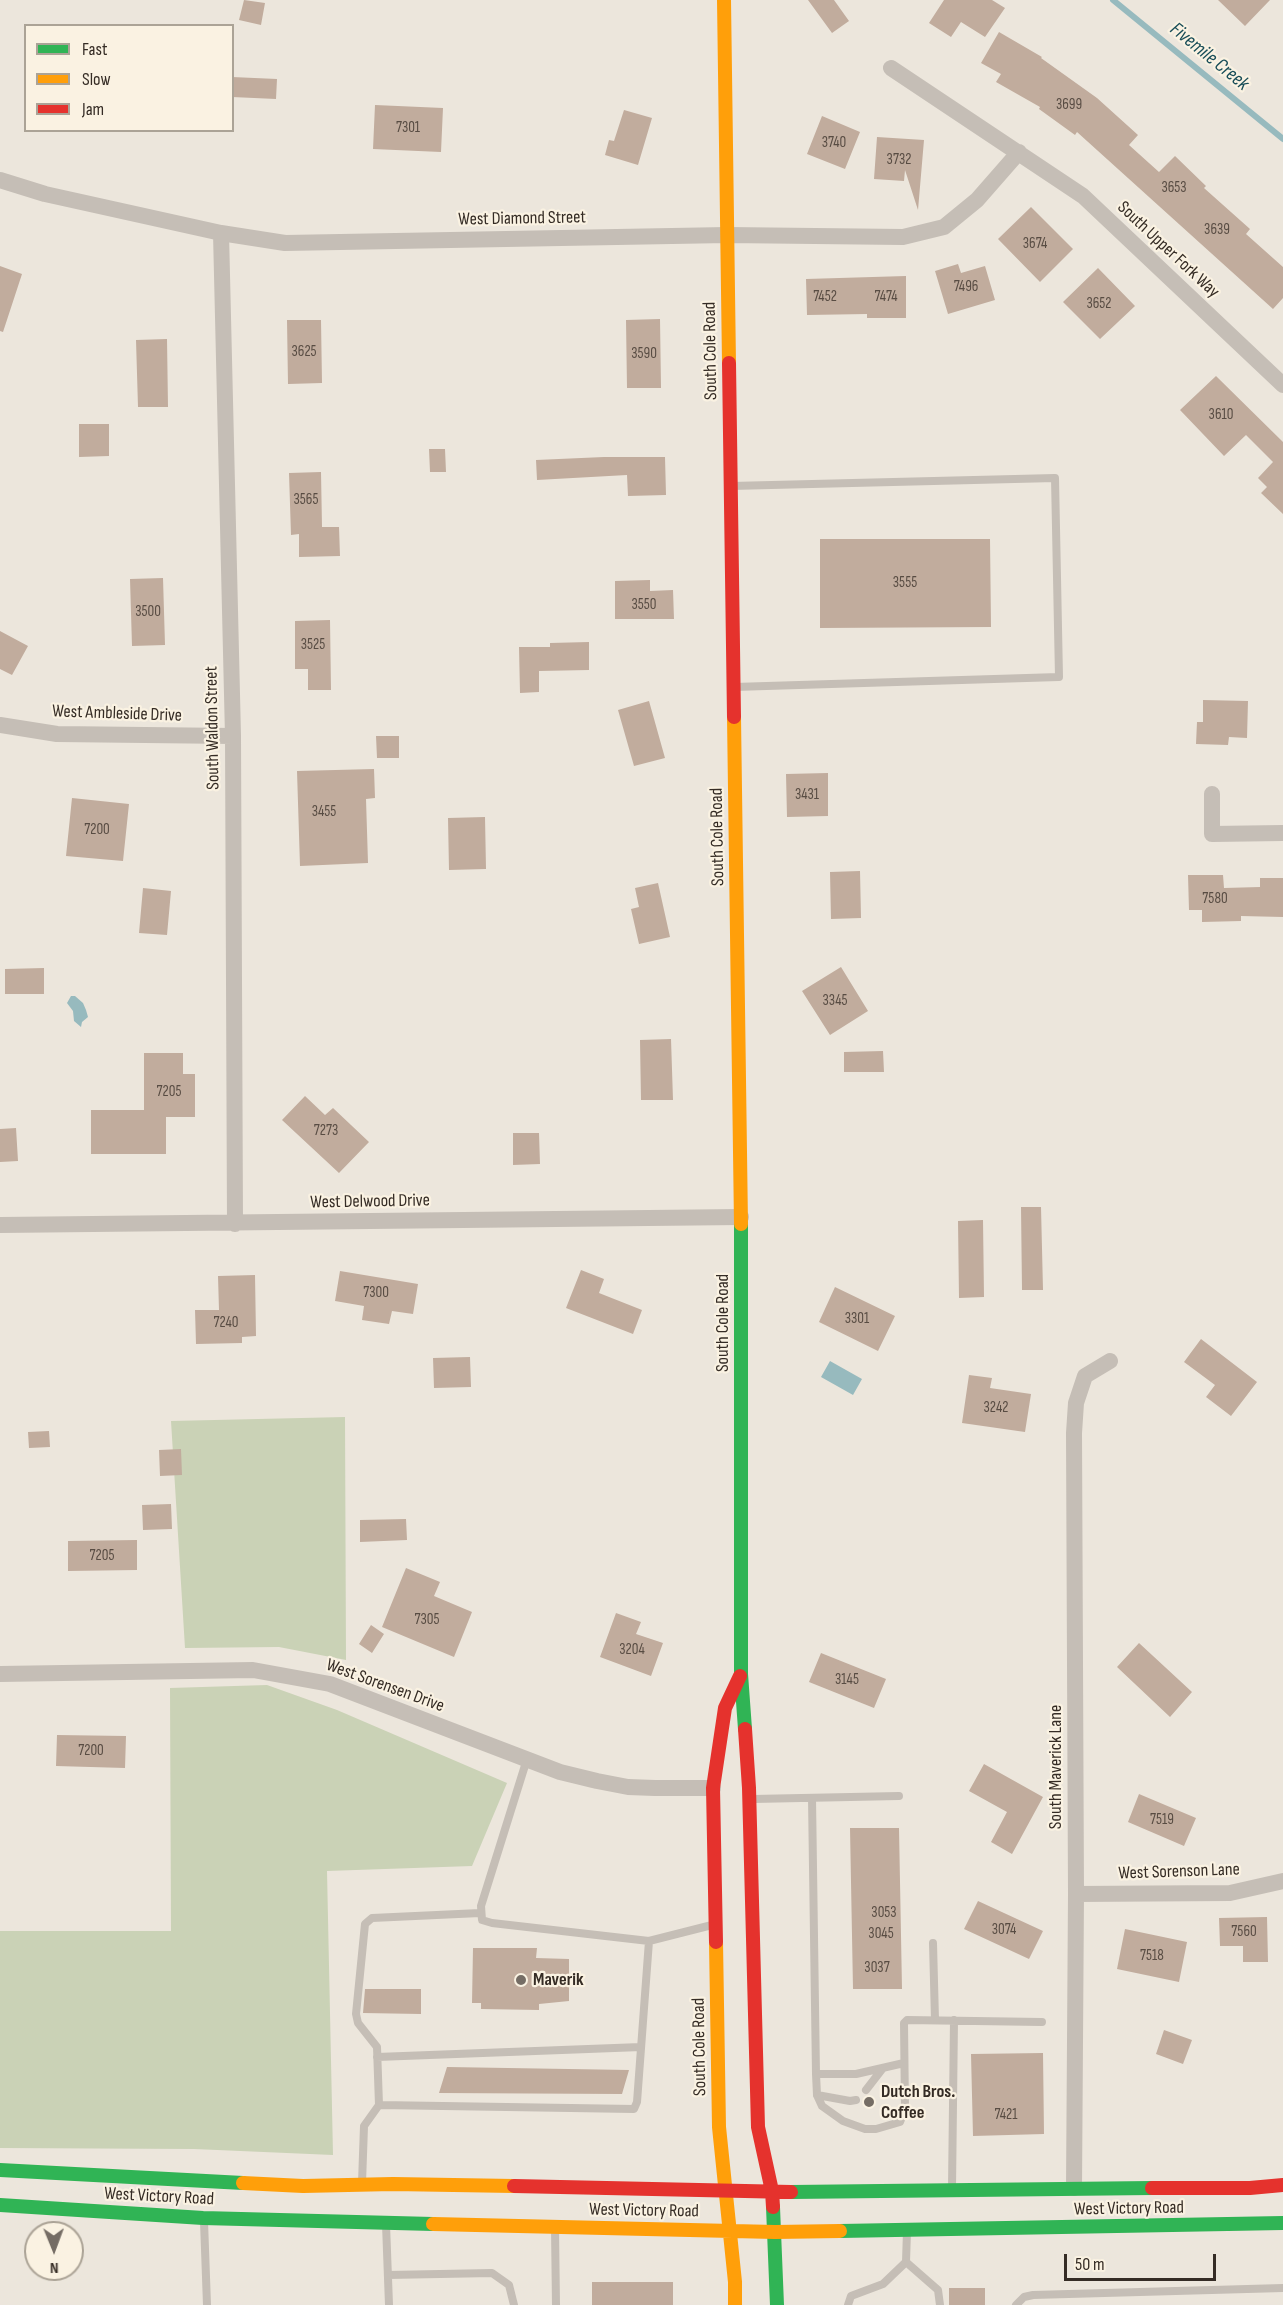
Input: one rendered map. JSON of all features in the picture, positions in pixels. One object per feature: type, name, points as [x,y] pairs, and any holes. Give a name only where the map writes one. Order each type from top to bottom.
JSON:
[{"type":"main road","name":"South Cole Road","points":[[724,0],[741,1217],[741,1674],[749,1799],[758,2127],[771,2191],[775,2232],[777,2305]]},
{"type":"main road","name":"South Cole Road","points":[[735,2305],[720,2127],[712,1788],[725,1708],[741,1674]]},
{"type":"main road","name":"South Cole Road","points":[[712,1788],[733,1809],[743,1825],[750,1857]]},
{"type":"main road","name":"West Victory Road","points":[[0,2170],[303,2186],[726,2189],[824,2193],[1074,2188],[1250,2188],[1283,2185]]},
{"type":"main road","name":"West Victory Road","points":[[50,2187],[124,2178]]},
{"type":"main road","name":"West Victory Road","points":[[5,2202],[203,2218],[775,2232],[1283,2223]]},
{"type":"street","name":"South Upper Fork Way","points":[[891,68],[1083,196],[1283,385]]},
{"type":"street","name":"West Diamond Street","points":[[0,180],[45,194],[221,233],[285,243],[727,235],[903,237],[944,227],[977,200],[1019,152]]},
{"type":"street","name":"South Waldon Street","points":[[221,233],[233,736],[235,1224]]},
{"type":"street","name":"West Ambleside Drive","points":[[0,725],[57,734],[233,736]]},
{"type":"street","points":[[1212,795],[1212,834],[1283,833]]},
{"type":"street","name":"West Delwood Drive","points":[[0,1225],[741,1217]]},
{"type":"street","name":"South Maverick Lane","points":[[1074,2188],[1076,1403],[1085,1376],[1110,1361]]},
{"type":"street","name":"West Sorensen Drive","points":[[0,1674],[253,1670],[330,1683],[560,1772],[628,1787],[712,1788]]},
{"type":"street","name":"West Sorenson Lane","points":[[1076,1894],[1230,1893],[1283,1881]]},
{"type":"lane","points":[[731,486],[1054,478],[1059,677],[734,687]]},
{"type":"lane","points":[[527,1759],[480,1913],[482,1920],[649,1941],[715,1924]]},
{"type":"lane","points":[[749,1799],[899,1796]]},
{"type":"lane","points":[[812,1798],[816,2074],[817,2095],[822,2106],[843,2121],[865,2129],[876,2129],[900,2122],[905,2109],[904,2023],[907,2020],[1042,2022]]},
{"type":"lane","points":[[362,2185],[364,2126],[379,2105],[377,2048],[358,2023],[356,2014],[365,1924],[372,1918],[480,1913]]},
{"type":"lane","points":[[379,2105],[634,2109],[637,2102],[649,1941]]},
{"type":"lane","points":[[933,1943],[935,2020]]},
{"type":"lane","points":[[952,2190],[954,2020]]},
{"type":"lane","points":[[377,2057],[641,2047]]},
{"type":"lane","points":[[816,2074],[856,2074],[904,2063]]},
{"type":"lane","points":[[866,2090],[883,2068]]},
{"type":"lane","points":[[817,2095],[856,2100]]},
{"type":"lane","points":[[203,2218],[207,2305]]},
{"type":"lane","points":[[386,2224],[389,2305]]},
{"type":"lane","points":[[555,2227],[555,2305]]},
{"type":"lane","points":[[848,2305],[851,2296],[883,2284],[906,2262],[906,2230]]},
{"type":"lane","points":[[906,2262],[938,2290],[940,2305]]},
{"type":"lane","points":[[388,2275],[492,2274],[509,2285],[514,2305]]},
{"type":"lane","points":[[1016,2305],[1024,2297],[1033,2295],[1283,2288]]},
{"type":"green space","points":[[345,1417],[346,1660],[279,1647],[185,1648],[171,1421]]},
{"type":"green space","points":[[267,1685],[337,1710],[507,1783],[472,1866],[327,1871],[333,2155],[194,2149],[0,2148],[0,1931],[171,1931],[170,1688]]},
{"type":"water","points":[[71,996],[75,996],[83,1003],[86,1010],[88,1017],[82,1022],[81,1027],[74,1021],[73,1011],[67,1003]]},
{"type":"water","points":[[830,1361],[862,1379],[853,1395],[821,1377]]},
{"type":"building","points":[[244,0],[265,3],[261,25],[239,20]]},
{"type":"building","points":[[808,0],[834,0],[849,21],[832,33]]},
{"type":"building","points":[[944,0],[992,0],[1005,8],[985,37],[961,22],[951,37],[929,23]]},
{"type":"building","points":[[1218,0],[1270,0],[1245,26]]},
{"type":"building","points":[[999,32],[1042,57],[1097,98],[1138,135],[1129,145],[1159,172],[1175,156],[1206,186],[1204,188],[1250,229],[1246,234],[1283,267],[1283,298],[1273,309],[1077,132],[1075,135],[1039,109],[1040,107],[996,82],[1001,74],[981,63]]},
{"type":"building","points":[[234,77],[277,79],[276,99],[234,97]]},
{"type":"building","points":[[375,105],[443,108],[441,152],[373,149]]},
{"type":"building","points":[[624,110],[652,118],[638,165],[605,155],[609,140],[614,141]]},
{"type":"building","points":[[822,116],[860,132],[845,169],[807,154]]},
{"type":"building","points":[[877,137],[924,140],[918,210],[905,170],[904,181],[874,179]]},
{"type":"building","points":[[1031,207],[1073,249],[1040,282],[998,239]]},
{"type":"building","points":[[958,264],[961,273],[985,266],[995,300],[948,314],[935,271]]},
{"type":"building","points":[[0,266],[22,274],[3,332],[0,331]]},
{"type":"building","points":[[1098,268],[1135,306],[1100,339],[1063,302]]},
{"type":"building","points":[[906,276],[906,318],[867,318],[867,314],[807,315],[806,279]]},
{"type":"building","points":[[660,319],[661,388],[627,388],[626,320]]},
{"type":"building","points":[[287,320],[321,320],[322,383],[288,384]]},
{"type":"building","points":[[167,339],[168,407],[138,407],[136,340]]},
{"type":"building","points":[[1216,376],[1283,442],[1283,514],[1261,493],[1267,487],[1258,478],[1273,462],[1246,435],[1224,456],[1180,410]]},
{"type":"building","points":[[79,424],[109,424],[109,456],[79,457]]},
{"type":"building","points":[[429,449],[445,449],[446,472],[430,472]]},
{"type":"building","points":[[665,457],[666,495],[628,496],[627,475],[537,480],[536,460]]},
{"type":"building","points":[[321,472],[322,527],[339,527],[340,556],[299,557],[299,534],[291,535],[289,473]]},
{"type":"building","points":[[820,539],[990,539],[991,627],[820,628]]},
{"type":"building","points":[[163,578],[165,645],[132,646],[130,579]]},
{"type":"building","points":[[650,580],[650,591],[673,590],[674,619],[615,619],[615,581]]},
{"type":"building","points":[[330,620],[331,690],[308,690],[308,669],[295,669],[295,621]]},
{"type":"building","points":[[0,631],[28,646],[12,675],[0,669]]},
{"type":"building","points":[[589,642],[589,670],[539,671],[539,692],[520,693],[519,647],[550,647],[550,643]]},
{"type":"building","points":[[1203,700],[1248,701],[1247,738],[1229,737],[1228,745],[1196,744],[1197,722],[1203,722]]},
{"type":"building","points":[[649,701],[665,758],[634,766],[618,710]]},
{"type":"building","points":[[376,736],[399,736],[399,758],[377,758]]},
{"type":"building","points":[[374,769],[375,798],[366,799],[368,863],[300,866],[297,771]]},
{"type":"building","points":[[828,773],[828,816],[787,817],[786,774]]},
{"type":"building","points":[[72,798],[129,804],[123,861],[66,856]]},
{"type":"building","points":[[485,817],[486,869],[449,870],[448,818]]},
{"type":"building","points":[[860,871],[861,918],[831,919],[830,872]]},
{"type":"building","points":[[1188,875],[1223,875],[1224,888],[1260,887],[1260,878],[1283,878],[1283,917],[1241,916],[1241,921],[1202,922],[1202,910],[1189,910]]},
{"type":"building","points":[[658,883],[670,937],[639,944],[631,909],[639,907],[635,888]]},
{"type":"building","points":[[143,888],[171,891],[167,935],[139,933]]},
{"type":"building","points":[[841,967],[868,1011],[830,1035],[802,991]]},
{"type":"building","points":[[44,968],[44,994],[5,994],[5,969]]},
{"type":"building","points":[[671,1039],[673,1100],[641,1100],[640,1040]]},
{"type":"building","points":[[883,1051],[884,1072],[844,1072],[844,1052]]},
{"type":"building","points":[[144,1053],[183,1053],[183,1074],[195,1074],[195,1117],[166,1117],[166,1154],[91,1154],[91,1110],[144,1110]]},
{"type":"building","points":[[305,1096],[325,1115],[333,1108],[369,1142],[339,1173],[282,1120]]},
{"type":"building","points":[[16,1128],[18,1161],[0,1162],[0,1129]]},
{"type":"building","points":[[513,1133],[539,1133],[540,1164],[513,1165]]},
{"type":"building","points":[[1021,1207],[1041,1207],[1043,1290],[1022,1290]]},
{"type":"building","points":[[983,1220],[984,1297],[959,1298],[958,1221]]},
{"type":"building","points":[[581,1270],[604,1279],[599,1293],[642,1310],[633,1334],[566,1308]]},
{"type":"building","points":[[340,1271],[418,1284],[413,1314],[392,1311],[389,1324],[362,1320],[364,1306],[335,1301]]},
{"type":"building","points":[[255,1275],[256,1336],[242,1337],[242,1343],[196,1344],[195,1310],[219,1310],[218,1276]]},
{"type":"building","points":[[835,1287],[895,1316],[878,1351],[819,1322]]},
{"type":"building","points":[[1201,1339],[1257,1382],[1231,1416],[1206,1397],[1215,1385],[1184,1362]]},
{"type":"building","points":[[470,1357],[471,1387],[434,1388],[433,1358]]},
{"type":"building","points":[[969,1375],[992,1378],[990,1388],[1031,1394],[1025,1432],[962,1423]]},
{"type":"building","points":[[49,1431],[50,1447],[29,1448],[28,1432]]},
{"type":"building","points":[[181,1449],[182,1475],[160,1476],[159,1450]]},
{"type":"building","points":[[171,1504],[172,1529],[143,1530],[142,1505]]},
{"type":"building","points":[[406,1519],[407,1540],[360,1542],[360,1520]]},
{"type":"building","points":[[137,1540],[137,1570],[68,1571],[68,1541]]},
{"type":"building","points":[[406,1568],[440,1582],[434,1596],[472,1612],[454,1657],[382,1627]]},
{"type":"building","points":[[616,1613],[641,1622],[636,1634],[663,1643],[651,1676],[600,1657]]},
{"type":"building","points":[[371,1625],[384,1634],[372,1653],[359,1644]]},
{"type":"building","points":[[1139,1643],[1192,1692],[1170,1717],[1117,1667]]},
{"type":"building","points":[[821,1653],[886,1679],[874,1708],[809,1682]]},
{"type":"building","points":[[57,1735],[126,1736],[125,1768],[56,1766]]},
{"type":"building","points":[[984,1764],[1043,1797],[1012,1854],[991,1842],[1007,1812],[969,1791]]},
{"type":"building","points":[[1139,1794],[1196,1818],[1184,1846],[1128,1822]]},
{"type":"building","points":[[850,1828],[899,1828],[902,1989],[853,1989]]},
{"type":"building","points":[[978,1901],[1043,1931],[1029,1959],[964,1929]]},
{"type":"building","points":[[1267,1917],[1268,1962],[1243,1962],[1243,1946],[1220,1946],[1219,1918]]},
{"type":"building","points":[[1125,1929],[1187,1942],[1179,1982],[1117,1969]]},
{"type":"building","name":"Maverik","points":[[473,1948],[537,1948],[536,1958],[569,1959],[569,2001],[539,2004],[539,2010],[481,2009],[481,2003],[472,2003]]},
{"type":"building","points":[[365,1989],[421,1989],[421,2014],[363,2013]]},
{"type":"building","points":[[1164,2030],[1192,2040],[1183,2064],[1156,2054]]},
{"type":"building","points":[[1043,2053],[1044,2134],[973,2136],[971,2054]]},
{"type":"building","points":[[447,2067],[629,2070],[622,2094],[439,2093]]},
{"type":"building","points":[[592,2282],[673,2282],[673,2305],[592,2305]]},
{"type":"building","points":[[949,2288],[985,2288],[985,2305],[949,2305]]},
{"type":"waterway","name":"Fivemile Creek","points":[[1113,0],[1283,139]]},
{"type":"traffic: fast","points":[[741,1224],[741,1674],[745,1729]]},
{"type":"traffic: fast","points":[[0,2170],[243,2183]]},
{"type":"traffic: fast","points":[[791,2192],[1152,2188]]},
{"type":"traffic: fast","points":[[0,2205],[203,2218],[433,2224]]},
{"type":"traffic: fast","points":[[773,2207],[777,2305]]},
{"type":"traffic: fast","points":[[840,2231],[1283,2223]]},
{"type":"traffic: slow","points":[[724,0],[729,363]]},
{"type":"traffic: slow","points":[[734,717],[741,1224]]},
{"type":"traffic: slow","points":[[716,1942],[719,2127],[735,2282],[735,2305]]},
{"type":"traffic: slow","points":[[243,2183],[303,2186],[393,2184],[514,2186]]},
{"type":"traffic: slow","points":[[433,2224],[775,2232],[840,2231]]},
{"type":"traffic: jam","points":[[729,363],[734,717]]},
{"type":"traffic: jam","points":[[716,1942],[713,1788],[725,1708],[740,1676]]},
{"type":"traffic: jam","points":[[745,1729],[749,1788],[758,2127],[772,2191],[773,2207]]},
{"type":"traffic: jam","points":[[1152,2188],[1250,2188],[1283,2185]]},
{"type":"traffic: jam","points":[[514,2186],[791,2192]]},
{"type":"place","name":"Maverik","points":[[521,1980]]},
{"type":"place","name":"Dutch Bros. Coffee","points":[[869,2102]]}]
